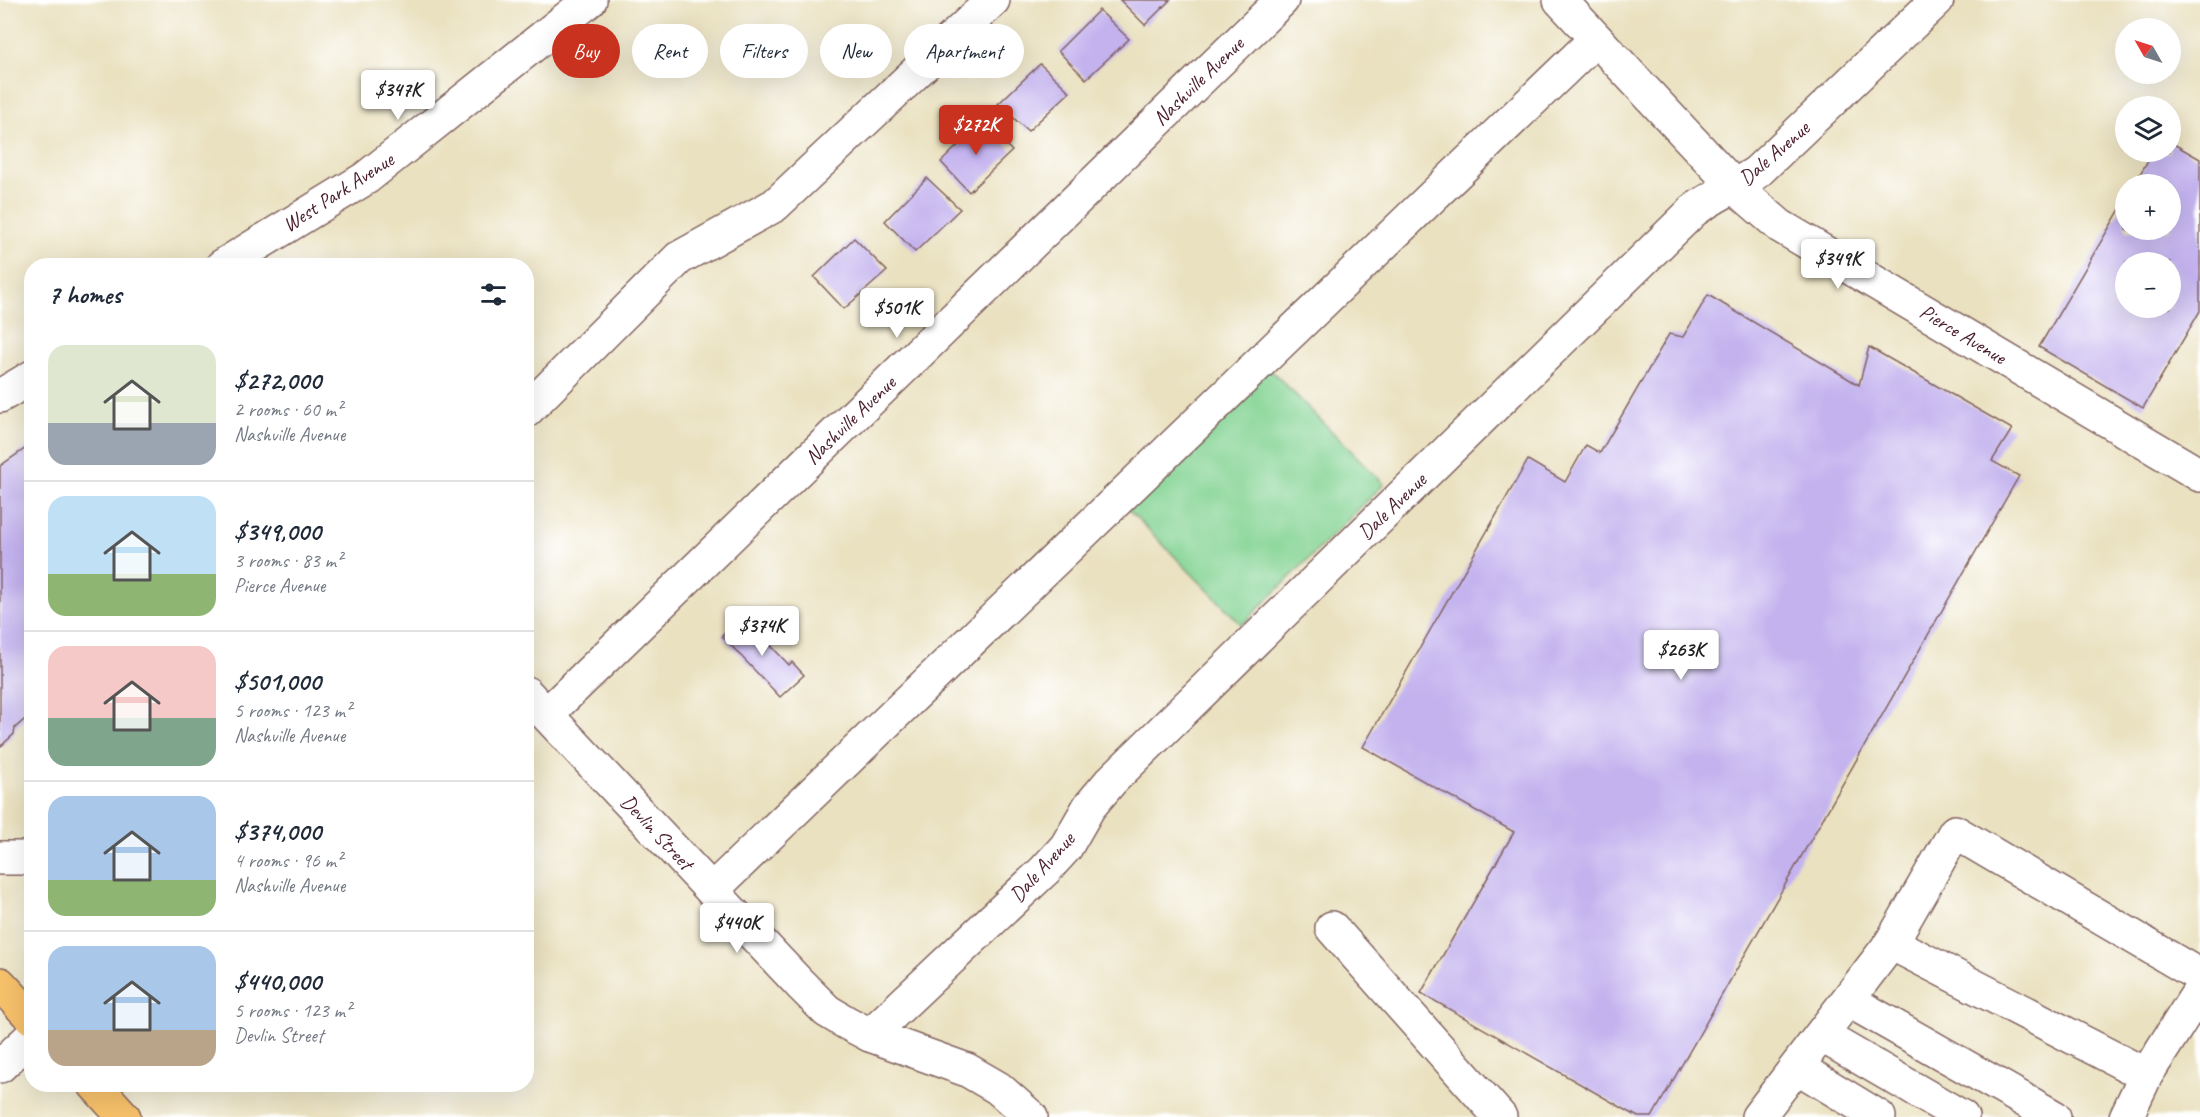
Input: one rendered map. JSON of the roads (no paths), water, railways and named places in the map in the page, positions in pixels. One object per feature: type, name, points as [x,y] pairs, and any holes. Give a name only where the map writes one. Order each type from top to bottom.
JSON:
[{"type":"main road","points":[[0,984],[24,1010]]},
{"type":"main road","points":[[101,1092],[124,1117]]},
{"type":"street","name":"West Park Avenue","points":[[235,258],[366,178],[590,0]]},
{"type":"street","points":[[534,403],[679,258],[775,205],[993,0]]},
{"type":"street","name":"Nashville Avenue","points":[[537,704],[1282,0]]},
{"type":"street","name":"Pierce Avenue","points":[[1560,0],[1735,187],[1780,226],[2200,475]]},
{"type":"street","name":"Dale Avenue","points":[[870,1035],[1046,870],[1066,847],[1089,807],[1111,781],[1694,210],[1735,187],[1776,156],[1936,0]]},
{"type":"street","points":[[712,891],[1596,39]]},
{"type":"street","points":[[0,396],[24,382]]},
{"type":"street","name":"Devlin Street","points":[[537,704],[827,1011],[870,1035],[967,1070],[998,1088],[1031,1117]]},
{"type":"street","points":[[1758,1117],[1891,943],[1955,832],[2200,976]]},
{"type":"street","points":[[0,858],[24,858]]},
{"type":"street","points":[[1332,928],[1500,1117]]},
{"type":"street","points":[[1891,943],[2146,1075]]},
{"type":"street","points":[[2126,1117],[2146,1075],[2200,990]]},
{"type":"street","points":[[1848,1000],[2054,1117]]},
{"type":"street","points":[[1821,1035],[1962,1117]]},
{"type":"street","points":[[0,1066],[24,1044]]},
{"type":"street","points":[[1797,1067],[1879,1117]]}]
